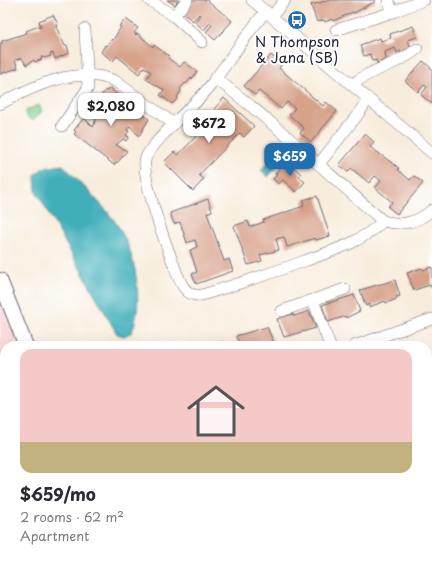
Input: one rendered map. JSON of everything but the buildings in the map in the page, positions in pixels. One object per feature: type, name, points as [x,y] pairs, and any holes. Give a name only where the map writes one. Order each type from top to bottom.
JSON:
[{"type":"main road","points":[[0,280],[24,341]]},
{"type":"street","points":[[149,0],[174,16],[202,42]]},
{"type":"street","points":[[174,16],[187,0]]},
{"type":"street","points":[[252,0],[432,153]]},
{"type":"street","points":[[285,0],[268,13],[238,45],[196,102],[174,124],[148,154],[145,160],[145,172],[173,262],[184,288],[188,293],[195,296],[202,295],[275,272],[358,241],[371,232],[382,221]]},
{"type":"street","points":[[388,0],[393,12]]},
{"type":"street","points":[[336,30],[393,12],[424,0]]},
{"type":"street","points":[[62,126],[83,98],[88,88],[85,29]]},
{"type":"street","points":[[352,85],[364,75],[390,65],[409,55],[417,48]]},
{"type":"street","points":[[0,104],[47,82],[63,78],[88,76],[105,77],[115,81],[174,124]]},
{"type":"street","points":[[215,78],[319,164],[382,221],[392,224],[408,224],[423,218],[432,210]]},
{"type":"street","points":[[319,164],[359,113],[368,99]]},
{"type":"street","points":[[282,311],[345,289]]},
{"type":"street","points":[[313,300],[328,341]]},
{"type":"street","points":[[368,341],[432,319]]},
{"type":"shaded area","points":[[0,280],[24,341],[0,341]]},
{"type":"green space","points":[[39,105],[42,111],[34,120],[29,119],[25,113],[27,110]]},
{"type":"water","points":[[274,155],[281,159],[281,162],[268,177],[261,170]]},
{"type":"water","points":[[63,165],[100,203],[113,219],[124,237],[134,263],[138,292],[136,320],[132,332],[124,336],[117,334],[36,191],[35,175],[43,168]]},
{"type":"place","name":"N Thompson & Jana (SB)","points":[[297,20]]}]
